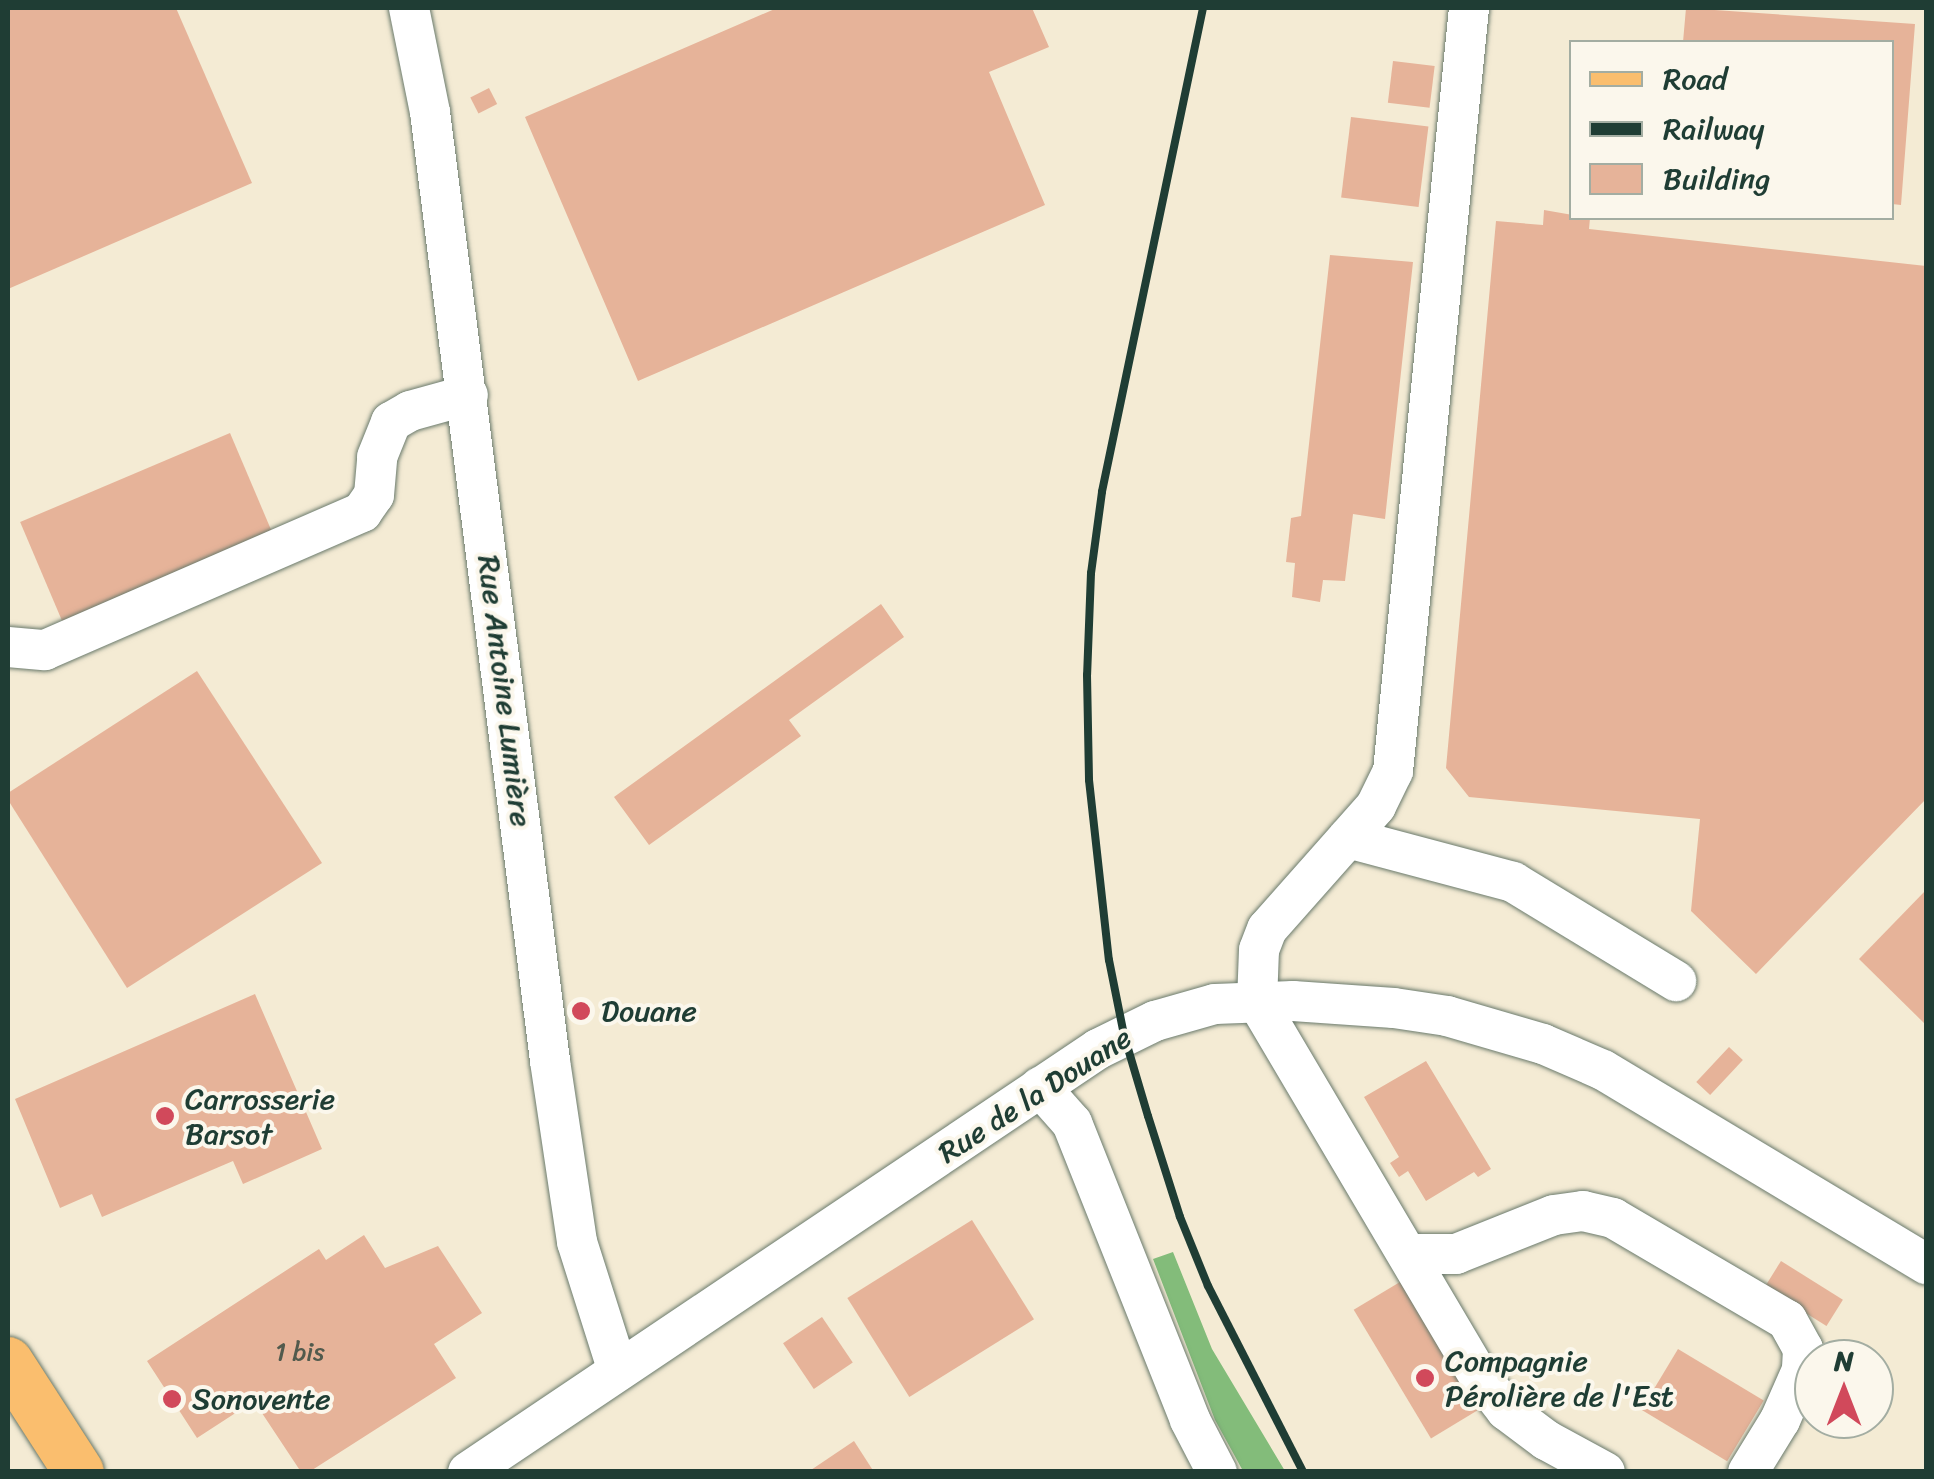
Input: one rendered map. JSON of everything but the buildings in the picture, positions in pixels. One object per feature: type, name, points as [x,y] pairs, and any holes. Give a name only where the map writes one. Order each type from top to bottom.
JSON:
[{"type":"main road","points":[[8,1362],[79,1472]]},
{"type":"street","name":"Rue Antoine Lumière","points":[[409,8],[430,112],[550,1061],[577,1242],[618,1371]]},
{"type":"street","points":[[1469,8],[1393,772],[1376,806],[1267,929],[1259,950],[1257,1000],[1478,1374],[1506,1410],[1546,1440],[1605,1472]]},
{"type":"street","points":[[8,647],[45,650],[362,512],[374,495],[377,458],[391,422],[410,411],[468,395]]},
{"type":"street","points":[[1348,838],[1514,882],[1676,981]]},
{"type":"street","name":"Rue de la Douane","points":[[468,1472],[1098,1049],[1155,1021],[1196,1007],[1257,1000],[1338,1003],[1447,1016],[1542,1044],[1603,1070],[1926,1264]]},
{"type":"street","points":[[1040,1087],[1072,1124],[1190,1420],[1217,1472]]},
{"type":"street","points":[[1408,1254],[1456,1254],[1554,1215],[1583,1212],[1613,1218],[1787,1320],[1803,1349],[1802,1370],[1780,1420],[1748,1472]]},
{"type":"green space","points":[[1173,1252],[1212,1349],[1285,1471],[1243,1471],[1215,1420],[1153,1259]]},
{"type":"railway","points":[[1203,8],[1102,492],[1091,573],[1087,675],[1089,780],[1109,960],[1124,1035],[1148,1116],[1180,1217],[1208,1286],[1303,1472]]},
{"type":"place","name":"Douane","points":[[581,1011]]},
{"type":"place","name":"Carrosserie Barsot","points":[[165,1116]]},
{"type":"place","name":"Compagnie Pérolière de l'Est","points":[[1425,1378]]},
{"type":"place","name":"Sonovente","points":[[172,1399]]}]
